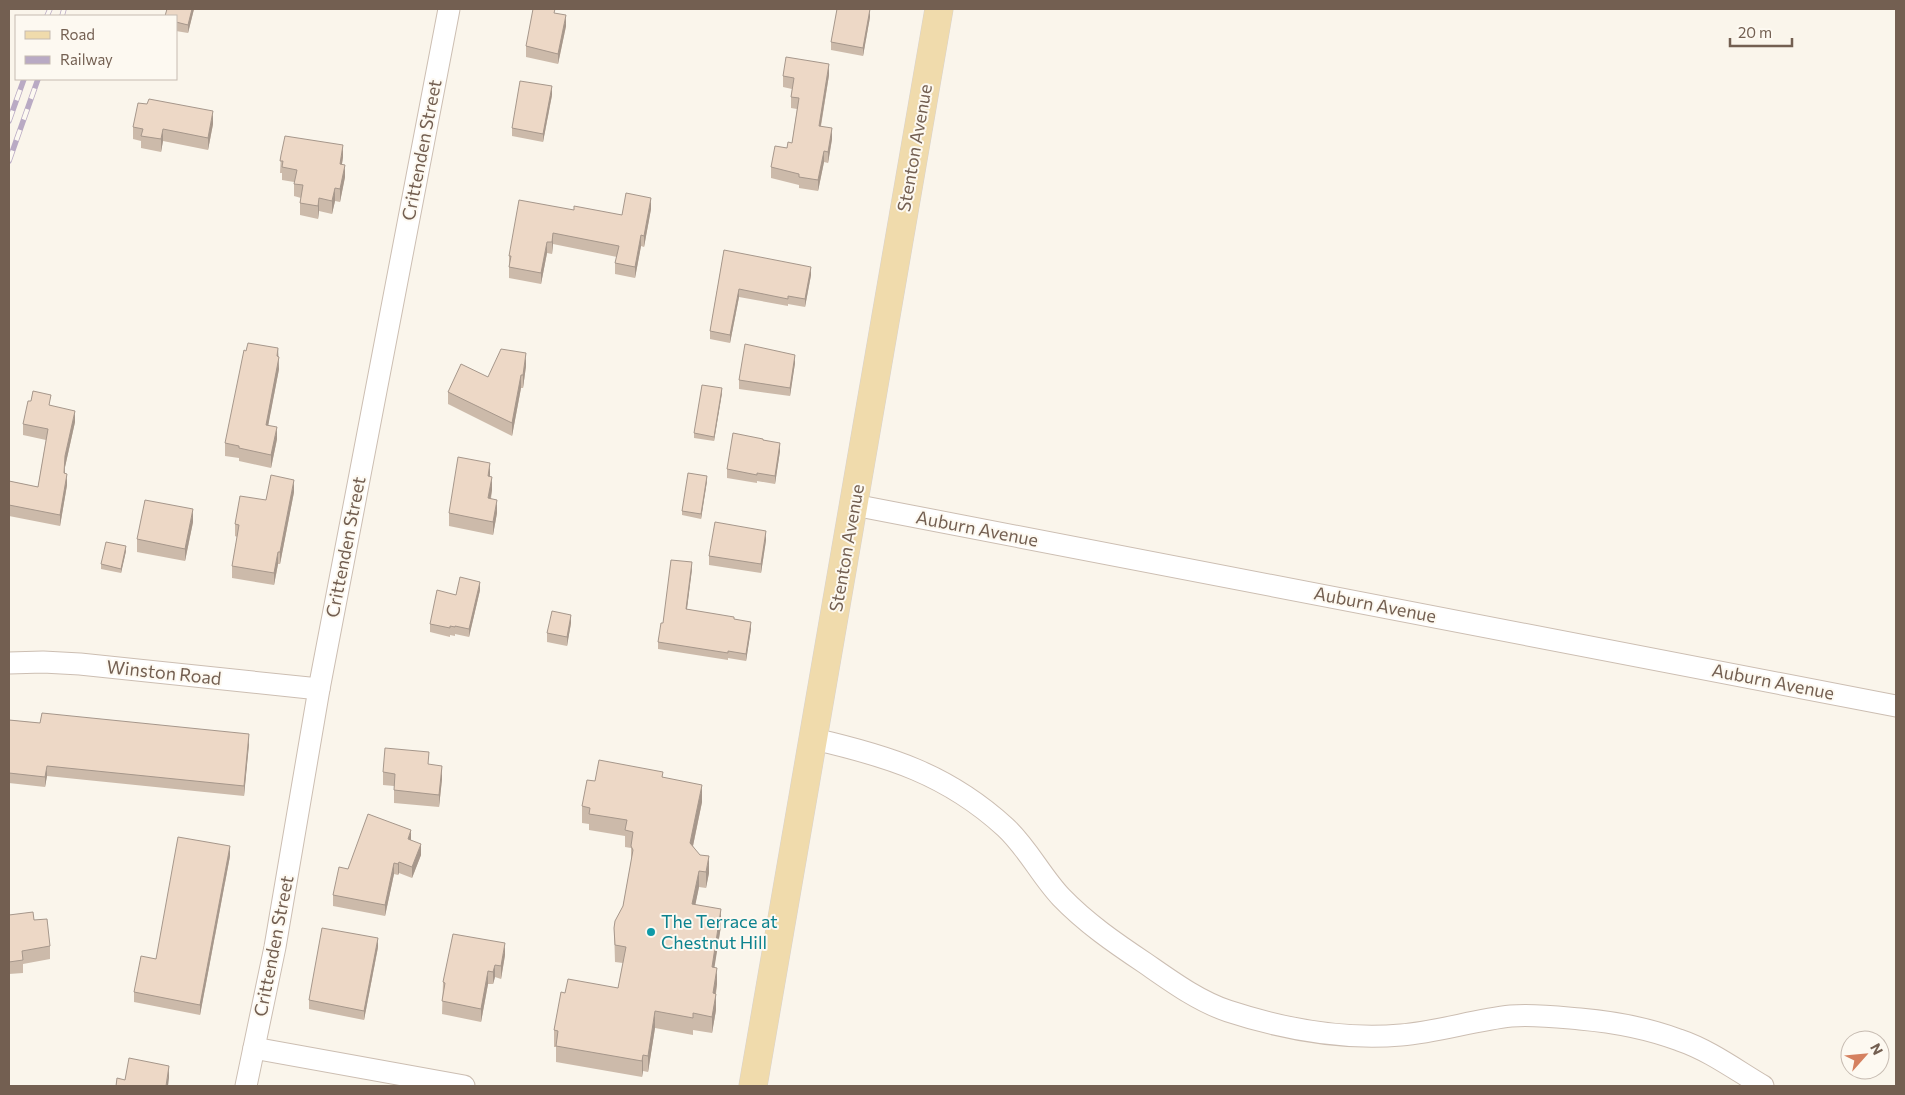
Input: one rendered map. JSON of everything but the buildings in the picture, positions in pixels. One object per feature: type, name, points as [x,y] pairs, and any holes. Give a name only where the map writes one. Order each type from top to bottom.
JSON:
[{"type":"main road","name":"Stenton Avenue","points":[[753,1086],[939,9]]},
{"type":"street","name":"Crittenden Street","points":[[246,1086],[275,947],[319,689],[449,9]]},
{"type":"street","name":"Auburn Avenue","points":[[854,505],[1896,706]]},
{"type":"street","name":"Winston Road","points":[[9,663],[80,664],[319,689]]},
{"type":"street","points":[[814,739],[857,749],[905,764],[950,786],[1006,828],[1060,896],[1096,929],[1171,981],[1226,1010],[1296,1029],[1336,1034],[1369,1035],[1401,1035],[1512,1016],[1551,1016],[1607,1021],[1681,1040],[1720,1060],[1763,1086]]},
{"type":"street","points":[[254,1048],[464,1086]]},
{"type":"railway","points":[[47,15],[50,9]]},
{"type":"railway","points":[[62,15],[64,9]]},
{"type":"railway","points":[[9,121],[24,80]]},
{"type":"railway","points":[[9,161],[38,80]]},
{"type":"place","name":"The Terrace at Chestnut Hill","points":[[651,932]]}]
